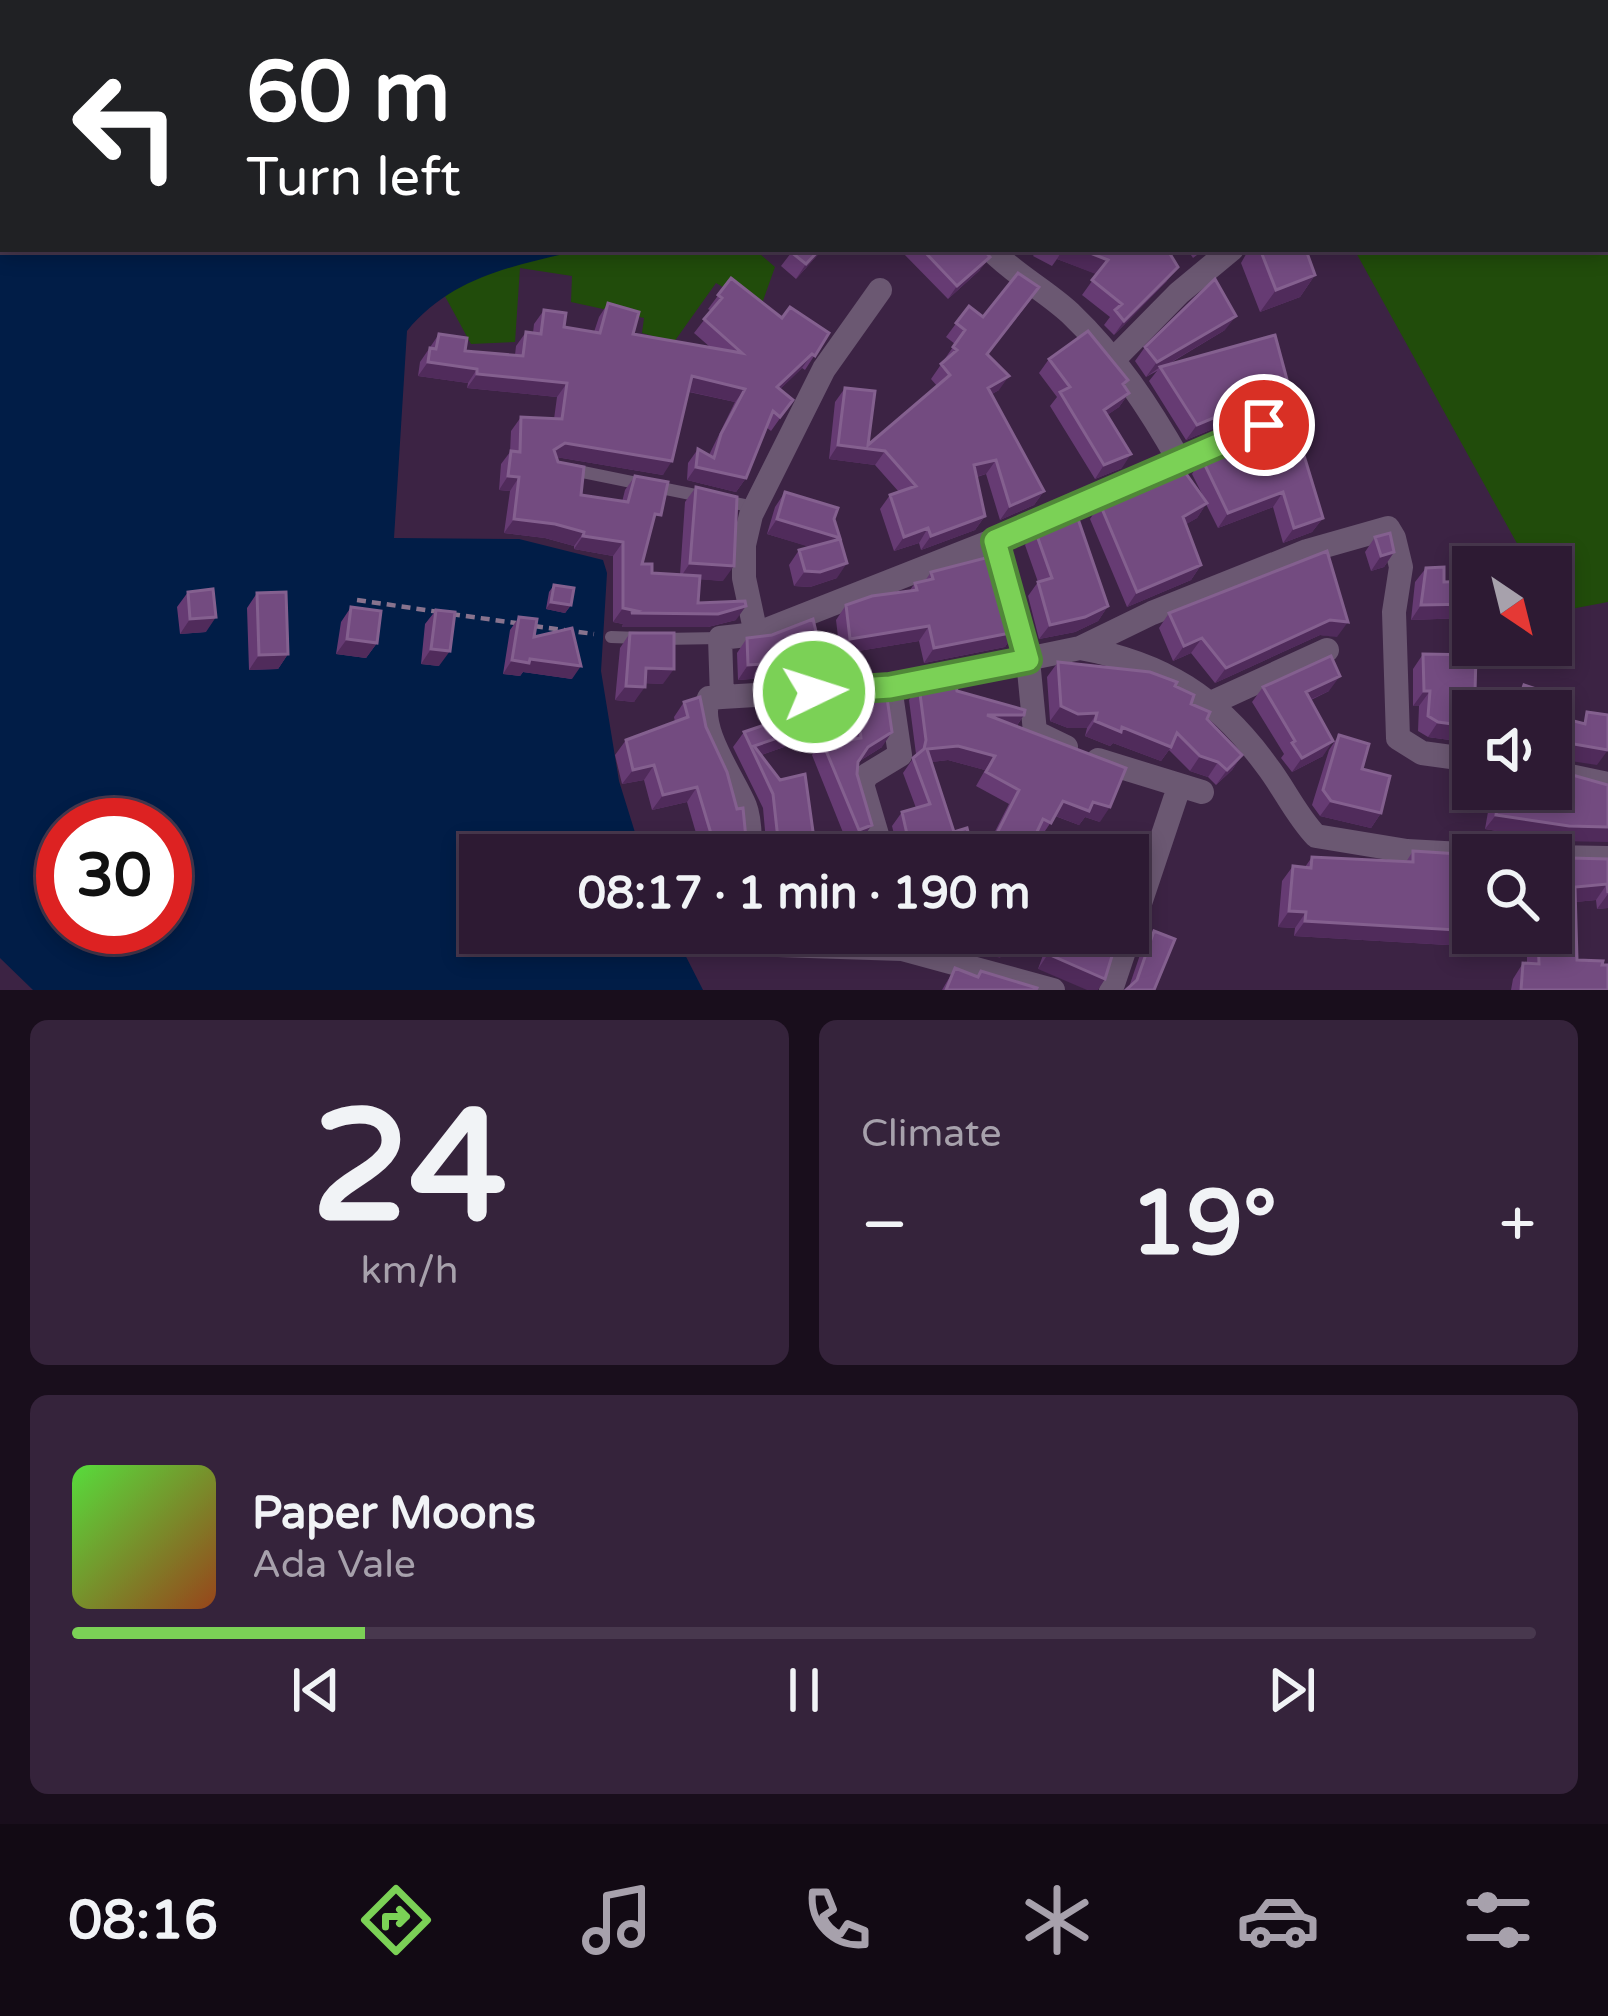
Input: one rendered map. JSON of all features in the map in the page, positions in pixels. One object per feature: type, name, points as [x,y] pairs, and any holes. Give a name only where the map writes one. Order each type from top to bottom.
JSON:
[{"type":"street","points":[[994,252],[1068,311],[1114,359],[1146,402],[1180,462]]},
{"type":"street","points":[[1114,359],[1179,293],[1228,252]]},
{"type":"street","points":[[756,634],[744,578],[744,544],[755,507],[824,369],[880,290]]},
{"type":"street","points":[[722,697],[720,638],[756,634],[995,541],[1264,425]]},
{"type":"street","points":[[750,834],[748,813],[715,748],[705,707],[709,698],[890,687],[1080,648],[1152,613],[1307,551],[1388,528],[1401,567],[1394,612],[1398,738],[1422,753],[1452,757]]},
{"type":"street","points":[[995,541],[1028,660],[1032,722],[1041,737],[1191,790],[1112,990]]},
{"type":"street","points":[[1080,648],[1134,658],[1170,675],[1210,703],[1267,766],[1316,836],[1452,853]]},
{"type":"street","points":[[1210,703],[1327,650]]},
{"type":"street","points":[[877,834],[862,784],[867,775],[900,755],[890,687]]},
{"type":"street","points":[[1572,776],[1608,784]]},
{"type":"street","points":[[1572,857],[1608,858]]},
{"type":"street","points":[[941,954],[1053,990]]},
{"type":"lane","points":[[554,467],[755,507]]},
{"type":"lane","points":[[611,637],[720,638]]},
{"type":"path","points":[[357,600],[611,637]]},
{"type":"green space","points":[[285,252],[758,252],[775,267],[760,309],[716,283],[674,342],[642,333],[644,318],[571,302],[572,276],[520,268],[515,342],[471,344],[422,254]]},
{"type":"green space","points":[[1356,252],[1608,252],[1608,602],[1572,609],[1572,546],[1518,546]]},
{"type":"water","points":[[0,252],[573,252],[511,267],[466,285],[425,312],[407,331],[394,538],[519,539],[603,560],[607,573],[601,671],[619,781],[635,834],[459,834],[459,954],[685,954],[703,990],[33,990],[0,958]]},
{"type":"building","points":[[791,252],[817,252],[806,264]]},
{"type":"building","points":[[925,252],[986,252],[990,257],[957,286]]},
{"type":"building","points":[[1088,252],[1169,252],[1178,267],[1124,321],[1115,310],[1122,304],[1092,280],[1108,260]]},
{"type":"building","points":[[1261,252],[1307,252],[1315,275],[1276,290]]},
{"type":"building","points":[[1018,273],[1039,287],[987,354],[1009,376],[988,388],[1044,491],[1010,506],[996,460],[974,465],[985,516],[931,536],[928,528],[904,537],[890,495],[916,486],[885,451],[838,445],[845,388],[875,391],[868,445],[950,375],[941,364],[957,350],[953,347],[965,330],[956,323],[969,306],[983,317]]},
{"type":"building","points":[[731,278],[782,318],[790,307],[829,333],[815,356],[777,387],[793,400],[780,417],[773,411],[746,478],[696,467],[698,449],[714,458],[745,389],[692,376],[672,461],[565,443],[554,450],[558,462],[584,467],[581,495],[628,502],[635,476],[668,482],[642,564],[652,564],[652,573],[700,576],[698,603],[745,601],[746,606],[718,614],[631,613],[637,611],[623,608],[623,542],[514,519],[519,477],[508,476],[511,451],[520,452],[521,417],[562,419],[567,383],[477,374],[477,369],[428,362],[430,348],[436,349],[439,334],[467,338],[465,351],[523,356],[526,332],[541,334],[544,310],[566,313],[564,327],[600,333],[608,303],[639,312],[633,334],[742,353],[704,319]]},
{"type":"building","points":[[1215,279],[1236,316],[1157,362],[1145,347]]},
{"type":"building","points":[[1088,331],[1128,380],[1123,384],[1129,393],[1104,410],[1131,454],[1104,465],[1060,392],[1070,387],[1049,359]]},
{"type":"building","points":[[1275,335],[1289,387],[1252,397],[1254,401],[1197,425],[1160,367]]},
{"type":"building","points":[[1266,432],[1273,449],[1299,439],[1323,518],[1294,528],[1283,492],[1228,513],[1202,459]]},
{"type":"building","points":[[1182,468],[1207,503],[1183,517],[1201,565],[1137,592],[1100,504]]},
{"type":"building","points":[[696,487],[737,497],[734,566],[690,563]]},
{"type":"building","points":[[785,492],[838,508],[834,519],[840,538],[777,519]]},
{"type":"building","points":[[1076,513],[1108,606],[1050,625],[1038,582],[1052,578],[1035,530]]},
{"type":"building","points":[[1390,533],[1394,552],[1381,556],[1375,537]]},
{"type":"building","points":[[840,539],[847,563],[820,572],[805,571],[799,550]]},
{"type":"building","points":[[1327,551],[1348,622],[1330,620],[1226,668],[1202,638],[1184,646],[1169,613]]},
{"type":"building","points":[[993,556],[1005,613],[1012,612],[1015,632],[934,648],[929,626],[850,639],[846,605],[917,590],[915,583],[933,579],[931,572]]},
{"type":"building","points":[[1444,567],[1444,582],[1452,582],[1452,604],[1421,605],[1426,568]]},
{"type":"building","points":[[554,585],[574,588],[571,605],[551,602]]},
{"type":"building","points":[[213,589],[216,617],[190,619],[188,592]]},
{"type":"building","points":[[286,592],[288,654],[259,655],[257,593]]},
{"type":"building","points":[[351,607],[381,611],[377,643],[347,639]]},
{"type":"building","points":[[436,610],[455,612],[450,651],[431,649]]},
{"type":"building","points":[[519,617],[537,619],[534,637],[572,628],[581,666],[512,660]]},
{"type":"building","points":[[813,619],[819,644],[796,650],[799,662],[748,665],[747,638],[772,635]]},
{"type":"building","points":[[630,633],[674,633],[674,669],[646,668],[645,687],[626,686]]},
{"type":"building","points":[[1423,654],[1452,655],[1452,666],[1476,666],[1475,690],[1452,690],[1452,724],[1428,716],[1430,691],[1424,691]]},
{"type":"building","points":[[1331,656],[1340,676],[1306,692],[1333,741],[1302,758],[1263,687]]},
{"type":"building","points":[[1058,662],[1150,672],[1177,682],[1175,686],[1194,695],[1191,704],[1210,712],[1207,719],[1242,755],[1227,770],[1200,756],[1177,733],[1171,747],[1095,721],[1097,713],[1078,714],[1061,706]]},
{"type":"building","points":[[955,679],[957,691],[1025,710],[1024,715],[987,715],[1126,768],[1110,807],[1093,802],[1089,811],[1063,801],[1051,823],[1043,819],[1036,834],[997,834],[1019,790],[986,772],[995,756],[958,746],[927,749],[954,832],[967,828],[969,834],[907,834],[902,812],[930,804],[913,758],[924,749],[926,740],[919,686]]},
{"type":"building","points":[[886,691],[892,732],[868,747],[858,762],[872,825],[859,830],[822,741],[841,735],[842,741],[861,738],[856,698]]},
{"type":"building","points":[[700,697],[706,727],[727,772],[737,809],[743,808],[746,834],[711,834],[697,787],[663,795],[654,765],[633,770],[626,740],[688,717],[684,702]]},
{"type":"building","points":[[1587,712],[1608,715],[1608,750],[1572,744],[1572,721],[1585,724]]},
{"type":"building","points":[[791,716],[795,732],[754,746],[780,780],[805,774],[813,834],[777,834],[773,794],[744,732]]},
{"type":"building","points":[[1339,735],[1369,744],[1362,769],[1390,776],[1381,813],[1331,801],[1323,790]]},
{"type":"building","points":[[1572,775],[1608,785],[1608,827],[1496,815],[1497,810],[1572,810]]},
{"type":"building","points":[[1413,851],[1452,854],[1452,930],[1305,921],[1306,912],[1289,911],[1293,866],[1311,868],[1312,857],[1413,862]]},
{"type":"building","points":[[1572,858],[1608,859],[1608,893],[1607,884],[1575,887],[1577,960],[1608,965],[1608,990],[1521,990],[1523,963],[1539,964],[1539,954],[1572,954]]},
{"type":"building","points":[[1154,931],[1175,939],[1154,990],[1126,990],[1137,980]]},
{"type":"building","points":[[1048,954],[1113,954],[1105,979]]},
{"type":"building","points":[[955,968],[978,977],[981,971],[1037,988],[946,990]]},
{"type":"route","points":[[814,692],[890,687],[1028,660],[995,541],[1264,425]]}]
